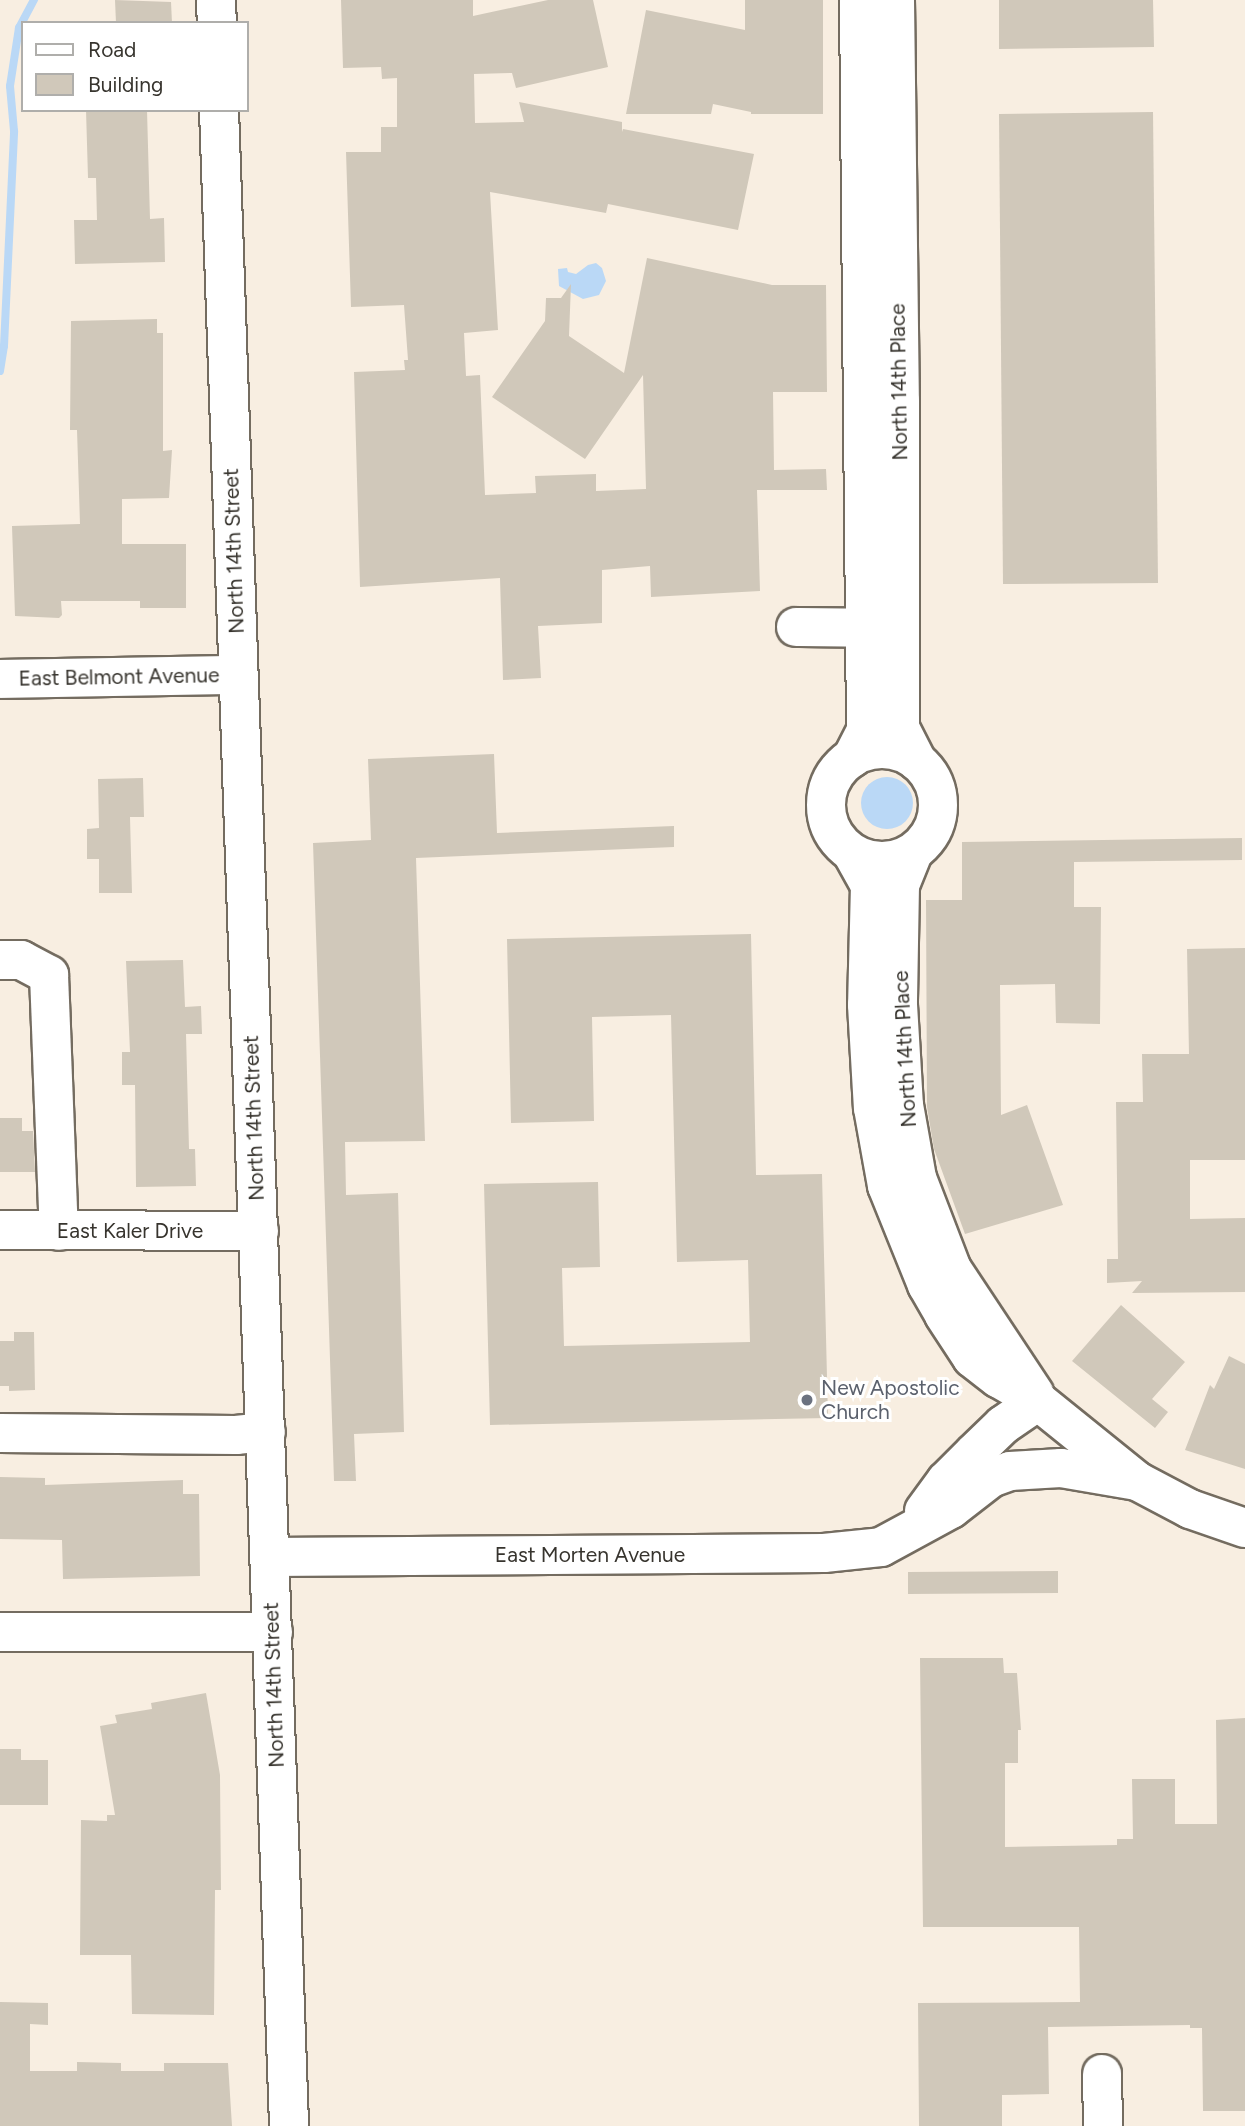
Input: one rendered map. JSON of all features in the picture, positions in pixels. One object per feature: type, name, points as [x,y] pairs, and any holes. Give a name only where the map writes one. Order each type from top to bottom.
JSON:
[{"type":"street","points":[[216,0],[216,21]]},
{"type":"street","name":"North 14th Place","points":[[859,0],[883,628],[900,728],[917,761],[928,772],[939,804],[937,820],[930,836],[913,853],[900,885],[898,1005],[904,1105],[917,1178],[952,1269],[1038,1401]]},
{"type":"street","name":"North 14th Place","points":[[895,0],[883,628],[866,730],[852,758],[839,768],[826,797],[831,829],[852,853],[870,885],[867,1005],[872,1083],[887,1186],[927,1285],[972,1358],[998,1378],[1038,1401]]},
{"type":"street","name":"North 14th Street","points":[[219,112],[289,2126]]},
{"type":"street","points":[[796,627],[883,628]]},
{"type":"street","name":"East Belmont Avenue","points":[[0,679],[238,675]]},
{"type":"street","points":[[852,758],[868,751],[885,749],[901,752],[917,761]]},
{"type":"street","points":[[852,853],[883,862],[913,853]]},
{"type":"street","points":[[0,960],[21,960],[49,975],[59,1231]]},
{"type":"street","name":"East Kaler Drive","points":[[0,1230],[259,1231]]},
{"type":"street","points":[[906,1535],[946,1481],[1003,1425],[1038,1401]]},
{"type":"street","name":"East Morten Avenue","points":[[1038,1401],[1137,1481],[1190,1508],[1245,1528]]},
{"type":"street","points":[[0,1433],[267,1433]]},
{"type":"street","name":"East Morten Avenue","points":[[270,1557],[824,1553],[881,1547],[951,1508],[991,1478],[1010,1471],[1062,1468],[1137,1481]]},
{"type":"street","points":[[0,1632],[272,1632]]},
{"type":"street","points":[[1102,2074],[1103,2126]]},
{"type":"water","points":[[596,263],[602,268],[606,281],[599,295],[583,299],[559,286],[558,269],[567,268],[568,272],[576,274],[588,265]]},
{"type":"water","points":[[887,777],[897,779],[905,785],[911,793],[911,813],[905,821],[897,827],[887,829],[877,827],[869,821],[863,813],[861,803],[863,793],[869,785],[877,779]]},
{"type":"building","points":[[115,0],[171,2],[172,21],[116,21]]},
{"type":"building","points":[[341,0],[473,0],[473,16],[548,0],[593,0],[608,67],[516,88],[512,73],[474,74],[475,123],[524,122],[519,102],[622,122],[622,132],[623,129],[754,154],[738,230],[608,204],[606,213],[490,192],[498,330],[464,333],[466,376],[480,375],[485,495],[536,493],[535,476],[596,474],[596,491],[646,489],[643,375],[585,459],[492,397],[545,321],[546,298],[561,298],[571,284],[569,336],[624,373],[647,258],[772,285],[826,285],[827,392],[773,392],[774,470],[826,469],[827,490],[757,490],[760,591],[651,597],[650,566],[602,570],[602,623],[538,626],[541,678],[503,680],[500,578],[360,587],[354,372],[405,370],[404,360],[408,360],[404,305],[351,307],[346,152],[381,152],[381,127],[397,127],[397,78],[382,79],[381,67],[343,68]]},
{"type":"building","points":[[745,0],[823,0],[823,114],[751,114],[713,104],[711,114],[626,114],[646,10],[745,30]]},
{"type":"building","points":[[999,0],[1153,0],[1154,47],[999,49]]},
{"type":"building","points":[[86,112],[147,112],[150,219],[164,218],[165,262],[75,264],[74,220],[97,220],[96,178],[88,178]]},
{"type":"building","points":[[1153,112],[1158,583],[1003,584],[999,114]]},
{"type":"building","points":[[157,319],[157,333],[163,333],[163,451],[172,450],[169,498],[122,499],[122,544],[186,544],[186,608],[140,608],[140,601],[61,601],[62,615],[59,618],[15,616],[12,526],[80,524],[77,430],[70,430],[71,321]]},
{"type":"building","points":[[494,754],[497,833],[674,826],[674,847],[416,858],[425,1141],[345,1142],[346,1195],[398,1193],[404,1432],[354,1434],[356,1481],[334,1481],[313,843],[371,840],[368,759]]},
{"type":"building","points":[[143,778],[144,817],[130,817],[132,893],[99,893],[99,859],[87,859],[87,829],[99,828],[98,779]]},
{"type":"building","points":[[1242,838],[1242,860],[1074,862],[1074,907],[1101,907],[1100,1024],[1056,1023],[1055,984],[1000,985],[1001,1115],[1027,1105],[1063,1205],[965,1234],[934,1149],[927,1107],[926,900],[962,900],[962,842]]},
{"type":"building","points":[[751,934],[756,1175],[822,1174],[828,1418],[490,1425],[484,1184],[598,1182],[600,1267],[562,1268],[564,1346],[750,1342],[748,1260],[677,1262],[671,1015],[592,1017],[594,1121],[511,1123],[507,939]]},
{"type":"building","points":[[1245,948],[1245,1160],[1190,1160],[1190,1219],[1245,1218],[1245,1292],[1132,1293],[1142,1281],[1107,1283],[1107,1259],[1118,1259],[1116,1102],[1143,1102],[1142,1054],[1189,1054],[1187,949]]},
{"type":"building","points":[[183,960],[185,1007],[201,1006],[202,1034],[186,1034],[189,1149],[195,1149],[196,1186],[136,1187],[135,1085],[122,1085],[122,1052],[130,1052],[126,961]]},
{"type":"building","points":[[0,1118],[22,1118],[22,1131],[33,1131],[35,1172],[0,1172]]},
{"type":"building","points":[[1121,1305],[1185,1362],[1152,1399],[1168,1412],[1155,1428],[1072,1361]]},
{"type":"building","points":[[14,1332],[34,1332],[35,1390],[9,1391],[9,1386],[0,1386],[0,1341],[14,1341]]},
{"type":"building","points":[[1229,1356],[1245,1364],[1245,1469],[1185,1450],[1210,1385],[1214,1389]]},
{"type":"building","points":[[0,1477],[45,1478],[45,1485],[183,1480],[183,1494],[199,1494],[200,1576],[63,1579],[62,1540],[0,1539]]},
{"type":"building","points":[[1058,1571],[1058,1593],[908,1594],[908,1572]]},
{"type":"building","points":[[920,1658],[1003,1658],[1004,1673],[1017,1673],[1021,1730],[1018,1730],[1018,1763],[1005,1763],[1005,1847],[1117,1845],[1117,1839],[1133,1839],[1132,1779],[1175,1779],[1175,1824],[1217,1824],[1216,1720],[1245,1718],[1245,2111],[1203,2111],[1202,2028],[1190,2028],[1190,2025],[1048,2027],[1049,2094],[1002,2095],[1002,2126],[919,2126],[918,2003],[1080,2002],[1079,1927],[923,1927]]},
{"type":"building","points":[[206,1693],[220,1775],[221,1890],[215,1890],[214,2015],[132,2014],[131,1955],[80,1955],[81,1820],[107,1821],[107,1815],[115,1815],[100,1726],[117,1723],[115,1715],[152,1709],[151,1703]]},
{"type":"building","points":[[0,1749],[21,1749],[21,1760],[48,1760],[48,1805],[0,1805]]},
{"type":"building","points":[[0,2002],[48,2003],[48,2025],[30,2024],[30,2071],[77,2071],[77,2062],[121,2063],[121,2071],[164,2071],[164,2063],[228,2063],[232,2126],[0,2126]]},
{"type":"waterway","points":[[23,21],[34,0]]},
{"type":"waterway","points":[[0,371],[4,346],[14,131],[10,86],[21,24]]},
{"type":"place","name":"New Apostolic Church","points":[[807,1400]]}]
